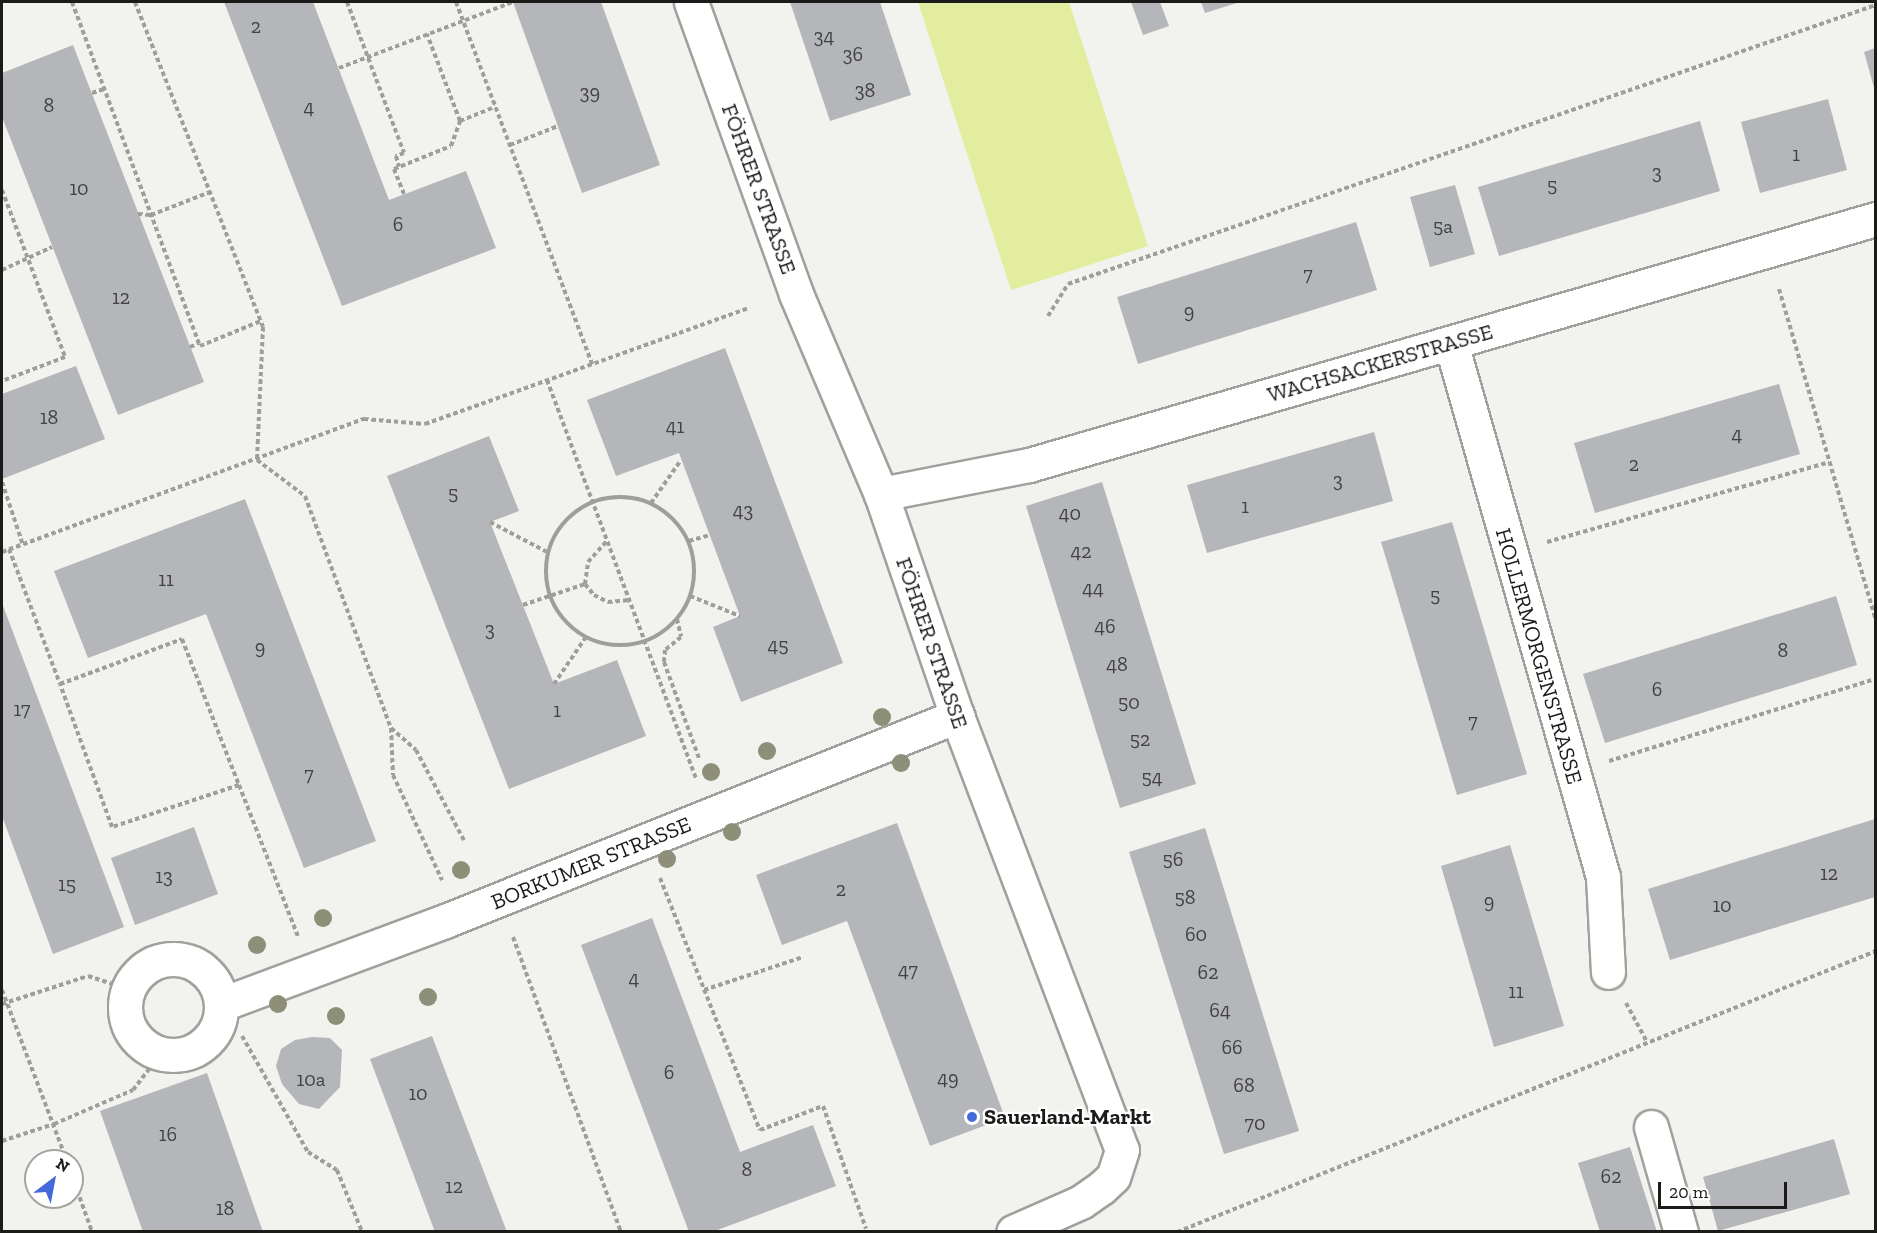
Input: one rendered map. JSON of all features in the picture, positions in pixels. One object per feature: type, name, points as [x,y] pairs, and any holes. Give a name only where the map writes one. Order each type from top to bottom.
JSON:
[{"type":"street","name":"FÖHRER STRASSE","points":[[691,2],[796,294],[881,494],[957,716],[1122,1149],[1113,1177],[1101,1188],[1081,1202],[1012,1232]]},
{"type":"street","name":"WACHSACKERSTRASSE","points":[[881,494],[1029,465],[1875,219]]},
{"type":"street","name":"HOLLERMORGENSTRASSE","points":[[1451,343],[1508,553],[1603,877],[1608,972]]},
{"type":"street","name":"BORKUMER STRASSE","points":[[222,1004],[458,916],[957,716]]},
{"type":"street","points":[[176,960],[193,963],[213,980],[222,1004],[215,1033],[191,1053],[160,1055],[135,1038],[125,1014],[128,989],[144,968],[176,960]]},
{"type":"street","points":[[1651,1127],[1681,1232]]},
{"type":"path","points":[[72,2],[199,343]]},
{"type":"path","points":[[135,2],[261,321],[257,460]]},
{"type":"path","points":[[348,2],[404,153],[396,156],[399,167]]},
{"type":"path","points":[[456,2],[592,364]]},
{"type":"path","points":[[339,68],[513,2]]},
{"type":"path","points":[[1048,316],[1068,284],[1875,5]]},
{"type":"path","points":[[404,194],[394,169],[452,146],[460,121],[427,34]]},
{"type":"path","points":[[92,93],[104,89]]},
{"type":"path","points":[[460,121],[495,107]]},
{"type":"path","points":[[510,145],[558,126]]},
{"type":"path","points":[[2,190],[65,357],[2,381]]},
{"type":"path","points":[[138,214],[151,215],[210,192]]},
{"type":"path","points":[[2,270],[52,247]]},
{"type":"path","points":[[1775,277],[1875,620]]},
{"type":"path","points":[[2,552],[364,419],[425,424],[747,309]]},
{"type":"path","points":[[190,347],[261,321]]},
{"type":"path","points":[[547,380],[690,762]]},
{"type":"path","points":[[257,460],[305,496],[391,728],[393,775],[458,916]]},
{"type":"path","points":[[651,503],[681,460]]},
{"type":"path","points":[[1508,553],[1829,462]]},
{"type":"path","points":[[2,482],[23,545]]},
{"type":"path","points":[[622,496],[651,503],[667,512],[689,541],[694,578],[690,596],[676,619],[645,641],[615,645],[586,637],[571,627],[549,595],[547,552],[556,531],[572,513],[592,501],[622,496]]},
{"type":"path","points":[[490,522],[547,552]]},
{"type":"path","points":[[689,541],[710,535]]},
{"type":"path","points":[[608,541],[588,562],[585,584],[594,596],[608,602],[630,600]]},
{"type":"path","points":[[9,549],[112,827],[239,785]]},
{"type":"path","points":[[523,605],[585,584]]},
{"type":"path","points":[[690,596],[740,616]]},
{"type":"path","points":[[676,619],[681,637],[665,650],[664,662],[699,758]]},
{"type":"path","points":[[554,684],[586,637]]},
{"type":"path","points":[[60,684],[182,639],[311,970]]},
{"type":"path","points":[[1573,772],[1875,679]]},
{"type":"path","points":[[391,728],[416,750],[465,842]]},
{"type":"path","points":[[645,841],[760,1130],[823,1106],[866,1229]]},
{"type":"path","points":[[513,938],[621,1232]]},
{"type":"path","points":[[1177,1232],[1875,951]]},
{"type":"path","points":[[704,990],[803,957]]},
{"type":"path","points":[[4,1003],[88,976],[128,989]]},
{"type":"path","points":[[2,990],[4,1003],[63,1149]]},
{"type":"path","points":[[222,1004],[308,1152],[336,1170],[362,1232]]},
{"type":"path","points":[[2,1141],[54,1124],[133,1090],[160,1055]]},
{"type":"path","points":[[84,1209],[92,1232]]},
{"type":"green space","points":[[918,2],[1069,2],[1148,246],[1011,290]]},
{"type":"building","points":[[224,2],[313,2],[389,200],[466,171],[496,248],[342,306]]},
{"type":"building","points":[[513,2],[601,2],[660,165],[582,193]]},
{"type":"building","points":[[790,2],[880,2],[911,95],[830,121]]},
{"type":"building","points":[[1131,2],[1160,2],[1169,26],[1143,35]]},
{"type":"building","points":[[1201,2],[1240,2],[1205,13]]},
{"type":"building","points":[[73,45],[204,382],[118,415],[2,117],[2,73]]},
{"type":"building","points":[[1875,48],[1875,91],[1864,52]]},
{"type":"building","points":[[1828,99],[1847,170],[1760,193],[1741,122]]},
{"type":"building","points":[[1700,121],[1720,191],[1499,256],[1478,187]]},
{"type":"building","points":[[1455,185],[1475,254],[1430,267],[1410,197]]},
{"type":"building","points":[[1356,222],[1377,290],[1138,364],[1117,297]]},
{"type":"building","points":[[725,348],[843,663],[741,702],[713,627],[740,616],[679,453],[616,476],[587,400]]},
{"type":"building","points":[[76,366],[105,439],[2,479],[2,394]]},
{"type":"building","points":[[1779,384],[1800,454],[1595,513],[1574,443]]},
{"type":"building","points":[[1374,432],[1393,501],[1207,553],[1187,485]]},
{"type":"building","points":[[489,436],[519,511],[490,522],[554,684],[617,660],[646,736],[509,789],[387,476]]},
{"type":"building","points":[[1102,482],[1196,784],[1120,808],[1026,506]]},
{"type":"building","points":[[245,499],[376,841],[304,868],[206,614],[88,658],[54,571]]},
{"type":"building","points":[[1452,522],[1527,774],[1457,795],[1381,542]]},
{"type":"building","points":[[1836,596],[1857,665],[1605,743],[1583,674]]},
{"type":"building","points":[[2,603],[124,927],[53,954],[2,816]]},
{"type":"building","points":[[1875,819],[1875,897],[1670,960],[1648,889]]},
{"type":"building","points":[[897,823],[1005,1118],[930,1146],[847,921],[782,945],[756,875]]},
{"type":"building","points":[[194,827],[218,894],[135,925],[111,858]]},
{"type":"building","points":[[1205,828],[1299,1131],[1224,1154],[1129,852]]},
{"type":"building","points":[[1510,845],[1564,1026],[1494,1047],[1441,866]]},
{"type":"building","points":[[652,918],[740,1152],[813,1125],[836,1186],[712,1232],[689,1232],[581,945]]},
{"type":"building","points":[[432,1036],[507,1232],[435,1232],[370,1059]]},
{"type":"building","points":[[312,1037],[330,1038],[342,1050],[340,1087],[319,1109],[299,1104],[282,1084],[276,1066],[281,1049],[295,1040]]},
{"type":"building","points":[[207,1073],[263,1232],[143,1232],[100,1111]]},
{"type":"building","points":[[1834,1139],[1850,1194],[1718,1231],[1703,1177]]},
{"type":"building","points":[[1630,1147],[1657,1232],[1600,1232],[1578,1163]]},
{"type":"place","name":"Sauerland-Markt","points":[[972,1117]]}]
